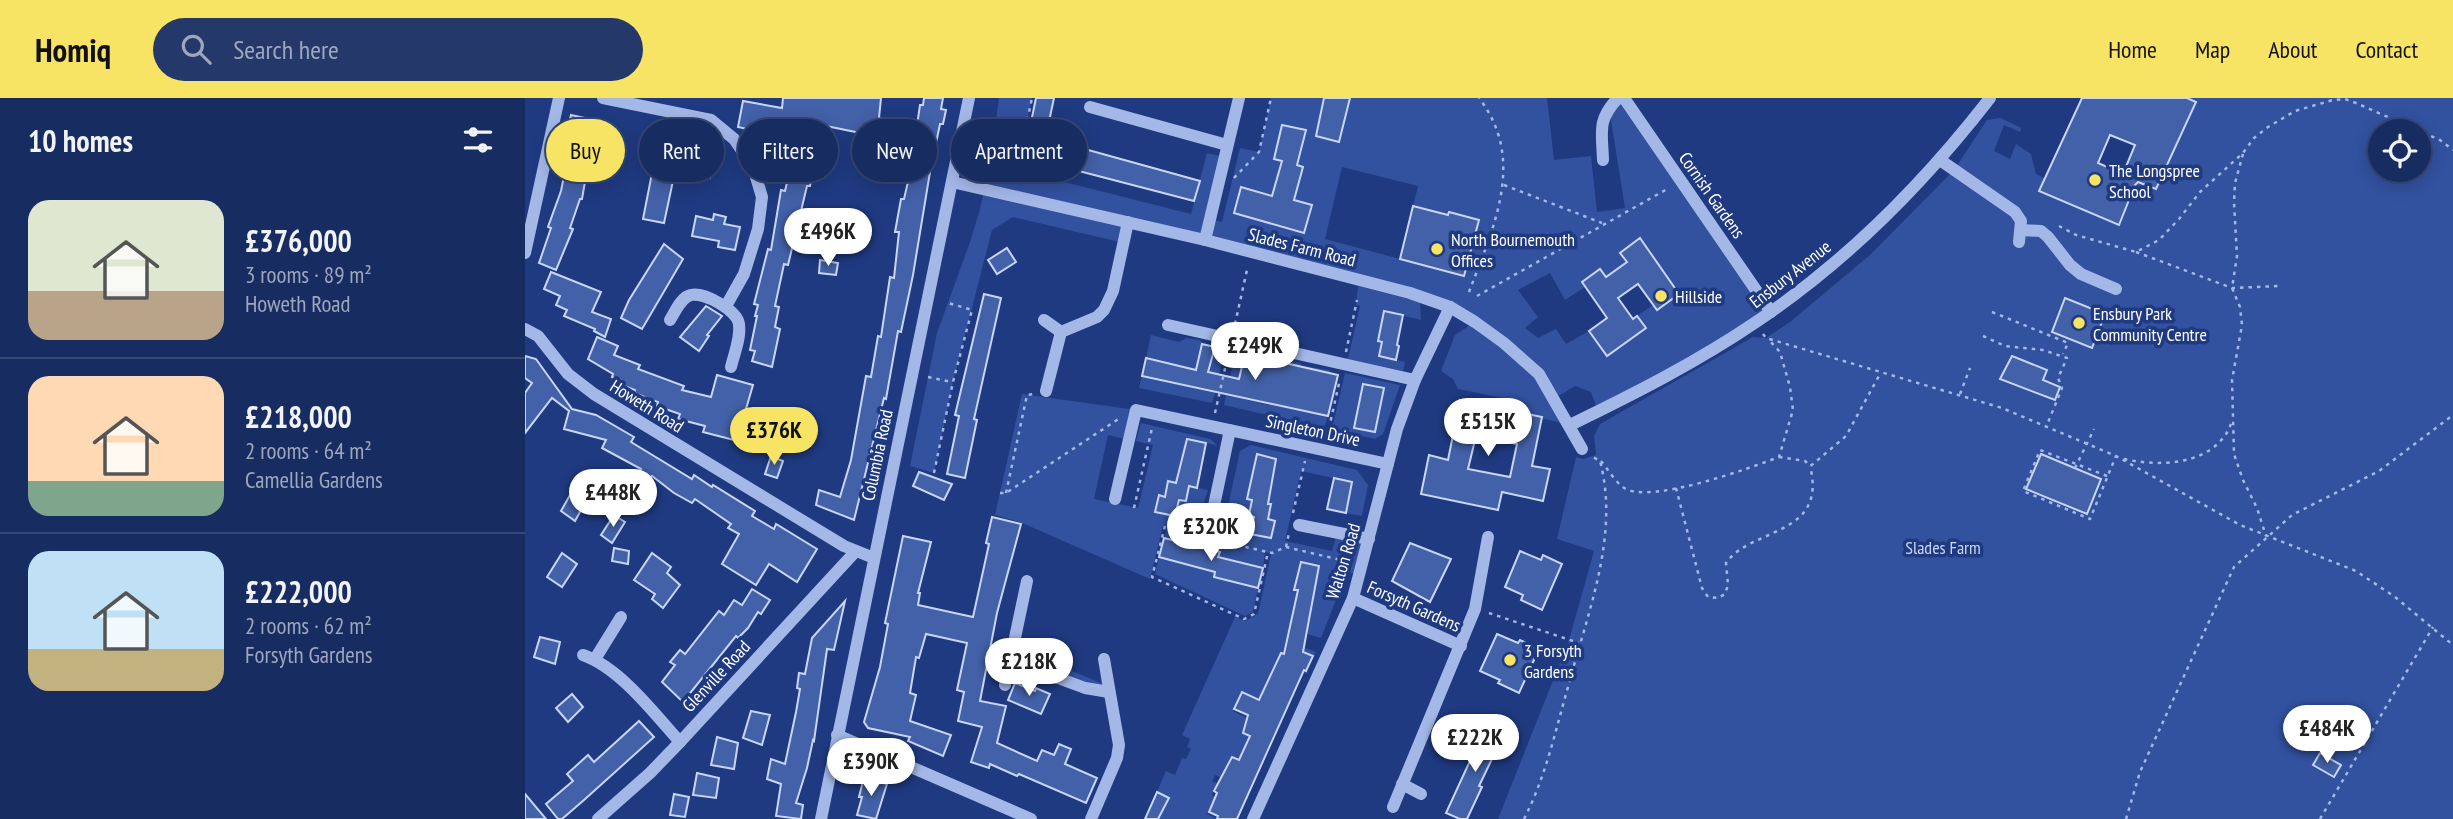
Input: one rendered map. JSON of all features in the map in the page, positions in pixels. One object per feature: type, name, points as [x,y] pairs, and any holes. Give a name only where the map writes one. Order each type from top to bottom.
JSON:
[{"type":"street","points":[[525,253],[527,233],[559,98]]},
{"type":"street","points":[[603,98],[712,120],[734,139],[753,167],[762,197],[758,229],[744,274],[726,306]]},
{"type":"street","name":"Columbia Road","points":[[965,119],[969,98]]},
{"type":"street","points":[[1205,240],[1239,98]]},
{"type":"street","points":[[1603,160],[1601,121],[1606,110],[1618,98]]},
{"type":"street","name":"Cornish Gardens","points":[[1624,98],[1771,312]]},
{"type":"street","name":"Ensbury Avenue","points":[[1570,425],[1659,381],[1771,312],[1859,242],[1940,160],[1990,98]]},
{"type":"street","points":[[1090,107],[1227,145]]},
{"type":"street","points":[[1940,160],[2015,212],[2021,221],[2020,236],[2041,231],[2081,274],[2116,289]]},
{"type":"street","name":"Columbia Road","points":[[821,819],[952,182]]},
{"type":"street","name":"Slades Farm Road","points":[[952,182],[1205,240],[1410,293],[1450,307],[1475,322],[1539,374],[1582,449]]},
{"type":"street","points":[[1061,332],[1097,317],[1104,310],[1112,291],[1128,222]]},
{"type":"street","points":[[670,320],[683,300],[690,295],[702,296],[726,306],[736,316],[739,325],[731,367]]},
{"type":"street","name":"Walton Road","points":[[1253,819],[1353,598],[1397,429],[1415,380],[1450,307]]},
{"type":"street","points":[[1044,320],[1061,332]]},
{"type":"street","points":[[1168,325],[1415,380]]},
{"type":"street","name":"Howeth Road","points":[[525,329],[538,337],[568,374],[594,394],[762,498],[855,552],[874,558]]},
{"type":"street","points":[[1046,391],[1061,332]]},
{"type":"street","points":[[1115,499],[1136,410]]},
{"type":"street","name":"Singleton Drive","points":[[1136,410],[1388,464]]},
{"type":"street","points":[[1208,534],[1230,430]]},
{"type":"street","points":[[1299,525],[1369,539]]},
{"type":"street","points":[[1194,530],[1227,537]]},
{"type":"street","name":"Forsyth Gardens","points":[[1393,807],[1475,609],[1488,537]]},
{"type":"street","name":"Glenville Road","points":[[598,819],[680,742],[855,552]]},
{"type":"street","points":[[1005,685],[1027,581]]},
{"type":"street","name":"Forsyth Gardens","points":[[1353,598],[1461,646]]},
{"type":"street","points":[[621,617],[589,657],[635,693],[680,742]]},
{"type":"street","points":[[1091,819],[1117,758],[1119,745],[1104,659]]},
{"type":"street","points":[[1010,660],[1085,688],[1109,692]]},
{"type":"street","points":[[837,735],[1031,819]]},
{"type":"street","points":[[1402,784],[1421,794]]},
{"type":"path","points":[[1027,119],[1031,98]]},
{"type":"path","points":[[1233,179],[1259,152],[1271,98]]},
{"type":"path","points":[[1469,292],[1495,225],[1504,185],[1503,149],[1490,112],[1479,98]]},
{"type":"path","points":[[2136,252],[2158,240],[2200,192],[2243,153],[2254,138],[2295,111],[2345,99],[2440,140],[2453,150]]},
{"type":"path","points":[[2243,153],[2235,183],[2237,256],[2232,288],[2240,307],[2242,325],[2232,380],[2232,422],[2234,454],[2266,536]]},
{"type":"path","points":[[1477,296],[1681,181]]},
{"type":"path","points":[[1504,185],[1604,224]]},
{"type":"path","points":[[2052,222],[2076,235],[2136,252],[2232,288],[2280,286]]},
{"type":"path","points":[[934,473],[953,382],[972,310],[948,303]]},
{"type":"path","points":[[1992,312],[2068,342],[2063,355]]},
{"type":"path","points":[[1754,324],[1780,352],[1790,387],[1793,410],[1779,457]]},
{"type":"path","points":[[1983,336],[2005,346],[2043,350],[2067,358],[2058,378],[2062,388],[2047,425]]},
{"type":"path","points":[[1766,338],[2002,408],[2121,458],[2240,525],[2356,571],[2395,597],[2453,645]]},
{"type":"path","points":[[1959,396],[1971,368]]},
{"type":"path","points":[[1809,466],[1846,436],[1880,373]]},
{"type":"path","points":[[928,377],[953,382]]},
{"type":"path","points":[[1006,493],[1027,395],[1046,391]]},
{"type":"path","points":[[1000,493],[1006,493],[1124,415],[1136,410]]},
{"type":"path","points":[[1134,508],[1155,415]]},
{"type":"path","points":[[2126,819],[2140,772],[2234,567],[2292,515],[2379,471],[2453,415]]},
{"type":"path","points":[[2121,458],[2145,464],[2165,463],[2202,454],[2223,439],[2232,422]]},
{"type":"path","points":[[2076,466],[2094,429]]},
{"type":"path","points":[[1286,547],[1309,446]]},
{"type":"path","points":[[1582,449],[1600,461],[1623,489],[1636,493],[1728,477],[1779,457],[1805,461],[1813,479],[1809,503],[1786,529],[1731,556],[1725,564],[1728,585],[1725,594],[1718,598],[1708,597],[1702,588],[1676,488]]},
{"type":"path","points":[[2108,476],[2076,466],[2041,450],[2023,491],[2090,519],[2108,476],[2116,456]]},
{"type":"path","points":[[1524,819],[1548,764],[1602,560],[1605,477],[1600,461]]},
{"type":"path","points":[[1165,526],[1152,577],[1244,619],[1254,614],[1268,552]]},
{"type":"path","points":[[1227,537],[1230,544],[1268,552],[1286,547],[1363,565]]},
{"type":"path","points":[[1475,609],[1580,643]]},
{"type":"path","points":[[2320,819],[2433,627]]},
{"type":"green space","points":[[999,98],[1032,98],[1028,119],[996,119]]},
{"type":"green space","points":[[1271,98],[1547,98],[1554,160],[1591,156],[1597,212],[1625,208],[1610,114],[1623,98],[1771,312],[1598,411],[1591,392],[1575,386],[1555,398],[1570,425],[1516,412],[1511,400],[1458,389],[1453,379],[1441,371],[1455,335],[1475,322],[1450,307],[1129,223],[1124,243],[1013,217],[992,230],[953,382],[934,473],[910,466],[937,333],[980,209],[986,182],[1064,182],[1191,214],[1207,153],[1224,157],[1210,219],[1222,222],[1240,148],[1259,152]],"holes":[[[1342,167],[1418,186],[1413,206],[1442,240],[1450,212],[1479,220],[1464,276],[1325,239]],[[1640,238],[1679,293],[1657,310],[1653,305],[1637,316],[1645,329],[1607,356],[1589,331],[1566,344],[1556,329],[1538,338],[1525,328],[1538,317],[1518,290],[1550,273],[1565,300],[1585,287],[1582,282],[1600,270],[1606,277],[1627,262],[1620,253]]]},
{"type":"green space","name":"Slades Farm","points":[[2187,98],[2453,98],[2453,819],[1498,819],[1569,640],[1594,551],[1557,539],[1576,457],[1583,459],[1596,455],[1594,436],[1600,424],[1753,337],[1766,338],[1790,322],[1870,255],[1954,170],[1987,120],[2001,118],[2021,128],[2020,132],[2004,125],[1994,151],[2010,159],[2016,144],[2031,154],[2036,174],[2044,178],[2039,191],[2119,225],[2128,183],[2136,186],[2138,182],[2156,189],[2195,103]]},
{"type":"green space","points":[[1358,286],[1420,302],[1421,320],[1384,311],[1378,341],[1382,342],[1380,356],[1405,362],[1403,371],[1348,359],[1360,306],[1356,305]]},
{"type":"green space","points":[[1151,335],[1179,342],[1187,338],[1215,347],[1225,346],[1219,375],[1146,358]]},
{"type":"green space","points":[[1236,349],[1257,357],[1272,357],[1275,361],[1285,363],[1287,360],[1302,366],[1329,370],[1332,374],[1274,386],[1230,377]]},
{"type":"green space","points":[[1345,373],[1400,385],[1383,434],[1375,439],[1332,429]],"holes":[[[1363,384],[1375,432],[1354,428]]]},
{"type":"green space","points":[[1142,376],[1215,393],[1212,403],[1139,388]]},
{"type":"green space","points":[[1022,394],[1136,410],[1129,440],[1108,435],[1094,499],[1138,508],[1153,445],[1136,441],[1141,423],[1210,439],[1215,443],[1217,448],[1215,445],[1187,439],[1177,483],[1165,497],[1159,496],[1155,512],[1175,516],[1179,500],[1186,501],[1189,486],[1208,490],[1201,512],[1187,514],[1183,531],[1163,526],[1150,579],[1020,522],[995,515]]},
{"type":"green space","points":[[1226,395],[1328,416],[1324,428],[1224,405]]},
{"type":"green space","points":[[1251,445],[1357,470],[1368,485],[1362,516],[1346,513],[1352,482],[1301,471],[1285,541],[1332,551],[1337,533],[1369,539],[1360,575],[1347,572],[1321,638],[1307,634],[1319,566],[1300,562],[1294,589],[1298,590],[1288,636],[1306,640],[1305,648],[1316,652],[1314,656],[1292,647],[1286,662],[1308,671],[1307,674],[1280,662],[1259,700],[1241,692],[1233,711],[1247,718],[1244,733],[1249,736],[1239,760],[1232,757],[1222,778],[1215,775],[1212,781],[1217,783],[1212,795],[1220,799],[1218,803],[1213,801],[1207,814],[1217,819],[1158,819],[1169,798],[1157,792],[1166,771],[1175,775],[1182,758],[1186,759],[1191,749],[1187,747],[1190,739],[1182,735],[1235,617],[1245,621],[1258,614],[1271,554],[1265,552],[1263,568],[1218,557],[1219,552],[1164,538],[1166,530],[1248,549],[1236,545],[1239,525],[1230,522],[1226,515],[1240,451]],"holes":[[[1257,454],[1266,503],[1271,505],[1268,519],[1275,521],[1271,538],[1250,534],[1254,517],[1249,515],[1252,500],[1247,498]]]},
{"type":"green space","points":[[1159,557],[1215,571],[1214,577],[1258,588],[1253,612],[1245,616],[1155,574]]},
{"type":"green space","points":[[1019,649],[1101,683],[1100,673],[1104,681],[1103,687],[1083,682],[1022,656]]},
{"type":"building","points":[[783,98],[881,98],[879,118],[884,119],[852,119],[852,131],[838,128],[838,119],[740,119],[743,101],[782,108]]},
{"type":"building","points":[[924,98],[943,98],[941,109],[946,110],[937,138],[937,119],[918,119],[920,105],[923,105]]},
{"type":"building","points":[[1036,98],[1054,98],[1050,119],[1032,119]]},
{"type":"building","points":[[1324,98],[1350,98],[1339,142],[1316,136]]},
{"type":"building","points":[[2082,98],[2187,98],[2196,102],[2156,189],[2138,182],[2119,225],[2039,191]],"holes":[[[2110,135],[2135,145],[2123,174],[2098,163]]]},
{"type":"building","points":[[571,115],[589,119],[570,119]]},
{"type":"building","points":[[1282,125],[1306,130],[1297,165],[1303,167],[1294,200],[1312,205],[1304,233],[1234,213],[1241,187],[1272,196],[1282,161],[1274,159]]},
{"type":"building","points":[[1087,150],[1200,181],[1194,201],[1087,173]]},
{"type":"building","points":[[563,182],[585,182],[582,199],[570,228],[573,229],[556,270],[539,263]]},
{"type":"building","points":[[650,182],[673,182],[664,223],[643,219]]},
{"type":"building","points":[[787,182],[811,182],[810,186],[807,186],[788,265],[784,264],[775,306],[779,307],[775,327],[780,329],[772,367],[752,361],[755,351],[750,350],[758,305],[754,304],[768,249],[771,250],[781,190],[785,191]]},
{"type":"building","points":[[908,182],[928,182],[901,332],[898,331],[886,399],[884,398],[854,520],[816,505],[819,490],[840,497],[851,460],[866,376],[871,377],[878,336],[881,337],[890,277],[894,278],[899,232],[895,232],[901,199],[904,199]]},
{"type":"building","name":"North Bournemouth Offices","points":[[1413,206],[1479,220],[1464,276],[1400,259]]},
{"type":"building","points":[[714,214],[726,217],[724,224],[740,227],[735,250],[718,247],[719,241],[692,236],[696,216],[713,220]]},
{"type":"building","name":"Hillside","points":[[1640,238],[1679,294],[1657,310],[1638,284],[1618,298],[1633,319],[1637,316],[1646,328],[1607,356],[1589,331],[1607,318],[1582,282],[1600,269],[1606,277],[1627,262],[1620,253]]},
{"type":"building","points":[[664,244],[683,259],[642,329],[621,318],[629,300]]},
{"type":"building","points":[[1007,248],[1016,262],[997,274],[988,260]]},
{"type":"building","points":[[820,260],[838,263],[836,275],[819,273]]},
{"type":"building","points":[[551,272],[601,292],[592,312],[611,319],[605,337],[594,331],[595,329],[564,316],[567,310],[556,305],[560,296],[544,289]]},
{"type":"building","points":[[984,294],[1001,298],[974,419],[977,420],[965,478],[947,474],[959,416],[955,415]]},
{"type":"building","name":"Ensbury Park Community Centre","points":[[2065,298],[2105,314],[2092,348],[2052,332]]},
{"type":"building","points":[[706,306],[722,316],[707,335],[709,336],[699,351],[680,337]]},
{"type":"building","points":[[1384,311],[1403,315],[1396,360],[1379,356],[1382,342],[1378,341]]},
{"type":"building","points":[[597,337],[618,346],[614,355],[640,365],[638,369],[684,386],[682,390],[711,397],[717,375],[753,385],[744,416],[766,420],[761,447],[703,432],[705,426],[678,419],[680,414],[657,406],[658,402],[619,384],[621,380],[612,377],[613,374],[588,359]]},
{"type":"building","points":[[1202,344],[1215,347],[1208,372],[1239,379],[1245,354],[1338,375],[1328,416],[1142,376],[1146,358],[1196,370]]},
{"type":"building","points":[[525,356],[536,359],[572,409],[596,415],[634,437],[631,442],[692,479],[694,475],[755,511],[752,516],[774,529],[776,524],[817,549],[797,582],[769,564],[756,585],[722,564],[739,534],[728,528],[731,524],[695,499],[692,503],[652,476],[649,480],[638,474],[641,469],[602,448],[606,440],[564,429],[569,411],[552,398],[525,433],[525,393],[532,383],[525,378]]},
{"type":"building","points":[[2012,356],[2047,370],[2043,380],[2060,387],[2055,400],[2000,379]]},
{"type":"building","points":[[1363,384],[1384,388],[1375,432],[1354,428]]},
{"type":"building","points":[[1460,400],[1542,417],[1532,466],[1550,469],[1543,501],[1502,492],[1498,510],[1421,494],[1429,455],[1448,460]],"holes":[[[1476,436],[1517,444],[1510,477],[1468,469]]]},
{"type":"building","points":[[1187,439],[1206,443],[1197,488],[1189,486],[1186,501],[1179,500],[1175,516],[1155,512],[1159,495],[1165,497],[1168,481],[1176,483]]},
{"type":"building","points":[[1257,454],[1276,459],[1268,504],[1271,504],[1268,519],[1275,521],[1271,538],[1250,534],[1254,517],[1249,515],[1252,500],[1247,499]]},
{"type":"building","points":[[2041,454],[2101,479],[2087,514],[2026,489]]},
{"type":"building","points":[[771,456],[783,461],[777,478],[765,474]]},
{"type":"building","points":[[919,472],[952,484],[944,500],[913,486]]},
{"type":"building","points":[[1334,478],[1352,482],[1346,513],[1327,509]]},
{"type":"building","points":[[570,495],[585,503],[575,521],[561,511]]},
{"type":"building","points":[[614,515],[625,522],[612,543],[601,535]]},
{"type":"building","points":[[992,517],[1021,524],[997,613],[980,701],[1006,706],[997,743],[1037,761],[1042,750],[1054,755],[1059,744],[1071,749],[1065,764],[1097,778],[1086,803],[1019,774],[1017,776],[990,764],[989,768],[971,762],[982,727],[958,721],[964,692],[957,690],[967,643],[926,634],[919,658],[916,657],[910,693],[916,695],[910,721],[951,735],[943,756],[908,741],[910,737],[868,728],[864,722],[880,667],[888,624],[885,623],[903,536],[931,542],[918,593],[918,605],[973,617]]},
{"type":"building","points":[[1164,538],[1220,552],[1218,557],[1263,568],[1258,588],[1214,577],[1215,572],[1159,557]]},
{"type":"building","points":[[1410,543],[1451,559],[1430,602],[1392,581]]},
{"type":"building","points":[[614,548],[629,551],[628,564],[612,561]]},
{"type":"building","points":[[1520,551],[1541,560],[1543,555],[1562,564],[1542,610],[1521,600],[1523,595],[1505,587]]},
{"type":"building","points":[[562,553],[577,564],[562,587],[547,577]]},
{"type":"building","points":[[652,553],[671,567],[667,573],[680,585],[663,608],[652,599],[655,594],[634,580]]},
{"type":"building","points":[[1301,562],[1319,566],[1303,652],[1313,656],[1306,671],[1304,670],[1237,819],[1217,819],[1218,816],[1209,812],[1217,793],[1214,791],[1232,757],[1239,760],[1250,736],[1243,733],[1248,715],[1234,709],[1242,692],[1259,700],[1281,653],[1284,654],[1298,590],[1294,590]]},
{"type":"building","points":[[752,589],[770,600],[748,628],[738,638],[736,636],[683,702],[662,682],[675,665],[670,662],[680,650],[685,654],[719,611],[724,615],[734,600],[742,605]]},
{"type":"building","points":[[845,601],[834,650],[827,649],[814,741],[796,803],[803,805],[801,819],[776,816],[781,784],[767,779],[771,759],[785,764],[800,689],[797,688],[799,673],[805,674],[812,638]]},
{"type":"building","name":"3 Forsyth Gardens","points":[[1497,634],[1539,649],[1519,693],[1480,671]]},
{"type":"building","points":[[540,637],[560,642],[555,664],[534,657]]},
{"type":"building","points":[[1015,683],[1050,694],[1041,714],[1008,700]]},
{"type":"building","points":[[572,694],[583,707],[568,722],[556,708]]},
{"type":"building","points":[[751,711],[770,715],[762,745],[743,738]]},
{"type":"building","points":[[639,721],[654,737],[562,819],[558,819],[546,804],[573,781],[567,774],[588,755],[594,762]]},
{"type":"building","points":[[1486,726],[1504,734],[1479,786],[1482,787],[1467,819],[1460,819],[1446,813]]},
{"type":"building","points":[[717,737],[738,743],[734,769],[711,765]]},
{"type":"building","points":[[2320,753],[2341,765],[2334,777],[2313,765]]},
{"type":"building","points":[[697,773],[719,778],[716,798],[693,795]]},
{"type":"building","points":[[864,777],[887,784],[876,819],[857,815]]},
{"type":"building","points":[[1157,792],[1169,798],[1158,819],[1145,819]]},
{"type":"building","points":[[525,794],[546,819],[525,819]]},
{"type":"building","points":[[674,794],[689,797],[685,817],[670,815]]},
{"type":"place","name":"The Longspree School","points":[[2095,180]]},
{"type":"place","name":"North Bournemouth Offices","points":[[1437,249]]},
{"type":"place","name":"Hillside","points":[[1661,296]]},
{"type":"place","name":"Ensbury Park Community Centre","points":[[2079,323]]},
{"type":"place","name":"3 Forsyth Gardens","points":[[1510,660]]}]
